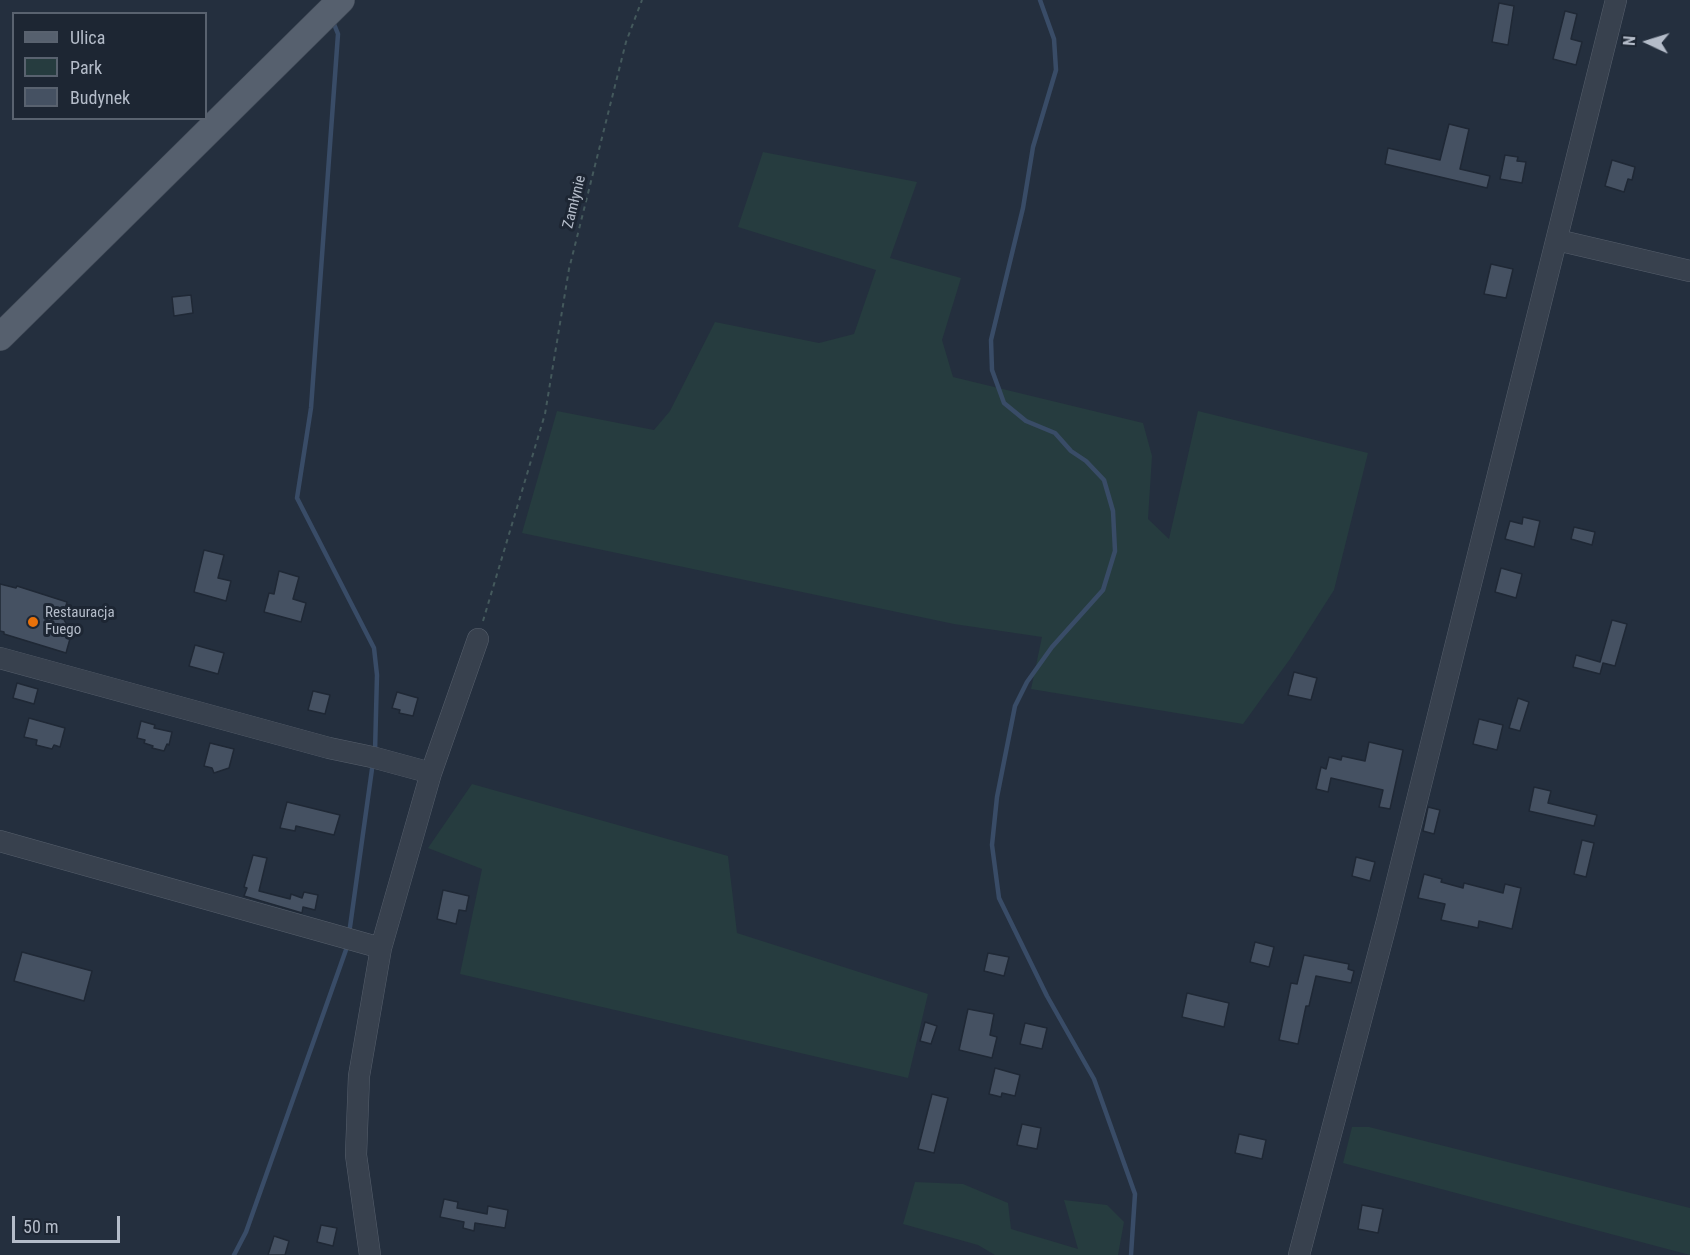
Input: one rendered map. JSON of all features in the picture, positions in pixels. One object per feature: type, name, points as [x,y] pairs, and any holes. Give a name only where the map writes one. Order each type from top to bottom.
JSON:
[{"type":"main road","points":[[0,337],[340,0]]},
{"type":"street","points":[[1299,1255],[1387,921],[1616,0]]},
{"type":"street","points":[[1557,240],[1690,271]]},
{"type":"street","points":[[370,1255],[356,1155],[359,1076],[381,948],[431,773],[478,639]]},
{"type":"street","points":[[0,658],[329,748],[431,773]]},
{"type":"street","points":[[0,840],[381,948]]},
{"type":"path","name":"Zamłynie","points":[[478,639],[545,414],[569,269],[626,42],[642,0]]},
{"type":"green space","points":[[763,152],[917,182],[890,258],[961,278],[942,340],[953,377],[1143,423],[1152,456],[1148,519],[1169,539],[1198,411],[1368,453],[1334,590],[1290,659],[1243,724],[1031,689],[1042,637],[954,624],[522,533],[557,411],[654,430],[670,411],[715,322],[819,343],[854,334],[876,270],[738,227]]},
{"type":"green space","points":[[472,784],[728,856],[737,933],[928,994],[908,1078],[460,974],[482,869],[428,848]]},
{"type":"green space","points":[[1352,1127],[1369,1127],[1690,1208],[1690,1255],[1343,1163]]},
{"type":"green space","points":[[915,1182],[963,1184],[1008,1203],[1011,1229],[1078,1249],[1064,1200],[1107,1205],[1124,1222],[1118,1255],[995,1255],[978,1245],[903,1224]]},
{"type":"building","points":[[1499,3],[1514,6],[1508,45],[1492,42]]},
{"type":"building","points":[[1565,11],[1577,14],[1571,39],[1582,42],[1576,65],[1553,59]]},
{"type":"building","points":[[1449,124],[1469,129],[1460,169],[1490,176],[1487,188],[1385,164],[1388,148],[1440,160]]},
{"type":"building","points":[[1505,155],[1518,157],[1517,161],[1526,162],[1522,183],[1500,179]]},
{"type":"building","points":[[1612,160],[1635,167],[1632,180],[1628,179],[1624,192],[1605,186]]},
{"type":"building","points":[[1491,264],[1513,269],[1506,298],[1484,294]]},
{"type":"building","points":[[191,295],[193,313],[174,316],[172,297]]},
{"type":"building","points":[[1523,517],[1540,521],[1534,547],[1505,539],[1510,521],[1522,524]]},
{"type":"building","points":[[1574,527],[1595,532],[1592,545],[1571,539]]},
{"type":"building","points":[[204,550],[224,555],[218,578],[231,581],[226,601],[194,592]]},
{"type":"building","points":[[1501,568],[1522,574],[1516,598],[1495,592]]},
{"type":"building","points":[[279,571],[299,577],[293,599],[306,603],[301,622],[264,612],[269,593],[274,594]]},
{"type":"building","name":"Restauracja Fuego","points":[[0,584],[16,588],[17,586],[67,602],[63,618],[68,627],[73,628],[66,653],[0,631]]},
{"type":"building","points":[[1612,620],[1627,624],[1615,666],[1603,663],[1600,674],[1573,667],[1576,655],[1600,662]]},
{"type":"building","points":[[195,645],[224,653],[218,674],[189,666]]},
{"type":"building","points":[[1294,672],[1317,678],[1311,700],[1288,695]]},
{"type":"building","points":[[17,683],[38,689],[34,704],[13,698]]},
{"type":"building","points":[[313,691],[330,695],[325,714],[308,710]]},
{"type":"building","points":[[397,692],[418,698],[413,716],[399,713],[400,710],[392,708]]},
{"type":"building","points":[[1518,698],[1529,702],[1520,731],[1509,728]]},
{"type":"building","points":[[29,718],[65,728],[60,747],[54,745],[52,749],[36,745],[37,740],[24,737]]},
{"type":"building","points":[[1479,719],[1503,725],[1497,750],[1473,744]]},
{"type":"building","points":[[141,721],[155,725],[154,728],[172,732],[169,745],[167,744],[164,751],[152,748],[153,746],[144,743],[145,740],[137,738]]},
{"type":"building","points":[[1369,742],[1403,750],[1390,809],[1379,807],[1383,790],[1331,778],[1328,792],[1316,789],[1321,767],[1326,769],[1329,757],[1341,760],[1342,756],[1365,761]]},
{"type":"building","points":[[210,743],[234,749],[229,768],[214,773],[212,768],[204,766]]},
{"type":"building","points":[[1534,787],[1551,791],[1548,803],[1597,815],[1594,826],[1529,811]]},
{"type":"building","points":[[287,802],[340,815],[334,835],[296,826],[295,831],[280,828]]},
{"type":"building","points":[[1428,807],[1440,810],[1434,834],[1423,831]]},
{"type":"building","points":[[1582,840],[1594,843],[1586,877],[1574,874]]},
{"type":"building","points":[[253,855],[267,858],[259,891],[290,899],[291,894],[302,898],[304,892],[318,895],[315,910],[303,907],[302,913],[244,896],[247,888],[244,887]]},
{"type":"building","points":[[1356,857],[1375,862],[1370,881],[1352,876]]},
{"type":"building","points":[[1424,874],[1463,888],[1464,883],[1503,893],[1505,884],[1521,888],[1512,929],[1479,921],[1478,928],[1441,920],[1445,904],[1418,898]]},
{"type":"building","points":[[443,890],[469,896],[466,911],[459,910],[456,924],[437,919]]},
{"type":"building","points":[[1255,942],[1274,947],[1269,967],[1250,962]]},
{"type":"building","points":[[22,952],[92,971],[84,1001],[14,981]]},
{"type":"building","points":[[988,953],[1009,957],[1004,976],[984,971]]},
{"type":"building","points":[[1304,955],[1349,964],[1348,969],[1354,971],[1351,983],[1316,976],[1309,1006],[1306,1006],[1298,1044],[1279,1040],[1291,983],[1297,984]]},
{"type":"building","points":[[1187,993],[1229,1003],[1224,1027],[1182,1017]]},
{"type":"building","points":[[968,1009],[994,1014],[990,1035],[997,1037],[992,1058],[959,1050]]},
{"type":"building","points":[[925,1022],[937,1026],[931,1044],[920,1041]]},
{"type":"building","points":[[1025,1023],[1047,1028],[1042,1049],[1020,1044]]},
{"type":"building","points":[[995,1068],[1020,1075],[1015,1096],[1002,1093],[1001,1097],[989,1094]]},
{"type":"building","points":[[932,1094],[948,1098],[934,1153],[918,1149]]},
{"type":"building","points":[[1022,1124],[1041,1128],[1037,1149],[1017,1145]]},
{"type":"building","points":[[1239,1134],[1266,1140],[1262,1159],[1235,1153]]},
{"type":"building","points":[[444,1199],[458,1202],[457,1208],[487,1214],[488,1206],[508,1210],[505,1228],[475,1223],[474,1231],[463,1228],[464,1222],[440,1217]]},
{"type":"building","points":[[1362,1205],[1383,1209],[1378,1233],[1358,1229]]},
{"type":"building","points":[[321,1225],[337,1228],[333,1246],[317,1242]]},
{"type":"building","points":[[274,1236],[289,1241],[285,1255],[268,1255]]},
{"type":"waterway","points":[[1040,0],[1054,39],[1056,70],[1033,147],[1023,208],[991,340],[992,370],[1004,403],[1026,421],[1055,433],[1071,451],[1086,461],[1104,480],[1113,511],[1115,551],[1103,590],[1052,647],[1027,682],[1015,706],[997,797],[992,845],[999,898],[1047,996],[1094,1079],[1135,1194],[1131,1255]]},
{"type":"waterway","points":[[334,24],[338,34],[311,408],[297,498],[374,648],[377,675],[375,752]]},
{"type":"waterway","points":[[350,927],[372,769]]},
{"type":"waterway","points":[[234,1255],[246,1232],[347,947]]},
{"type":"place","name":"Restauracja Fuego","points":[[33,622]]}]
